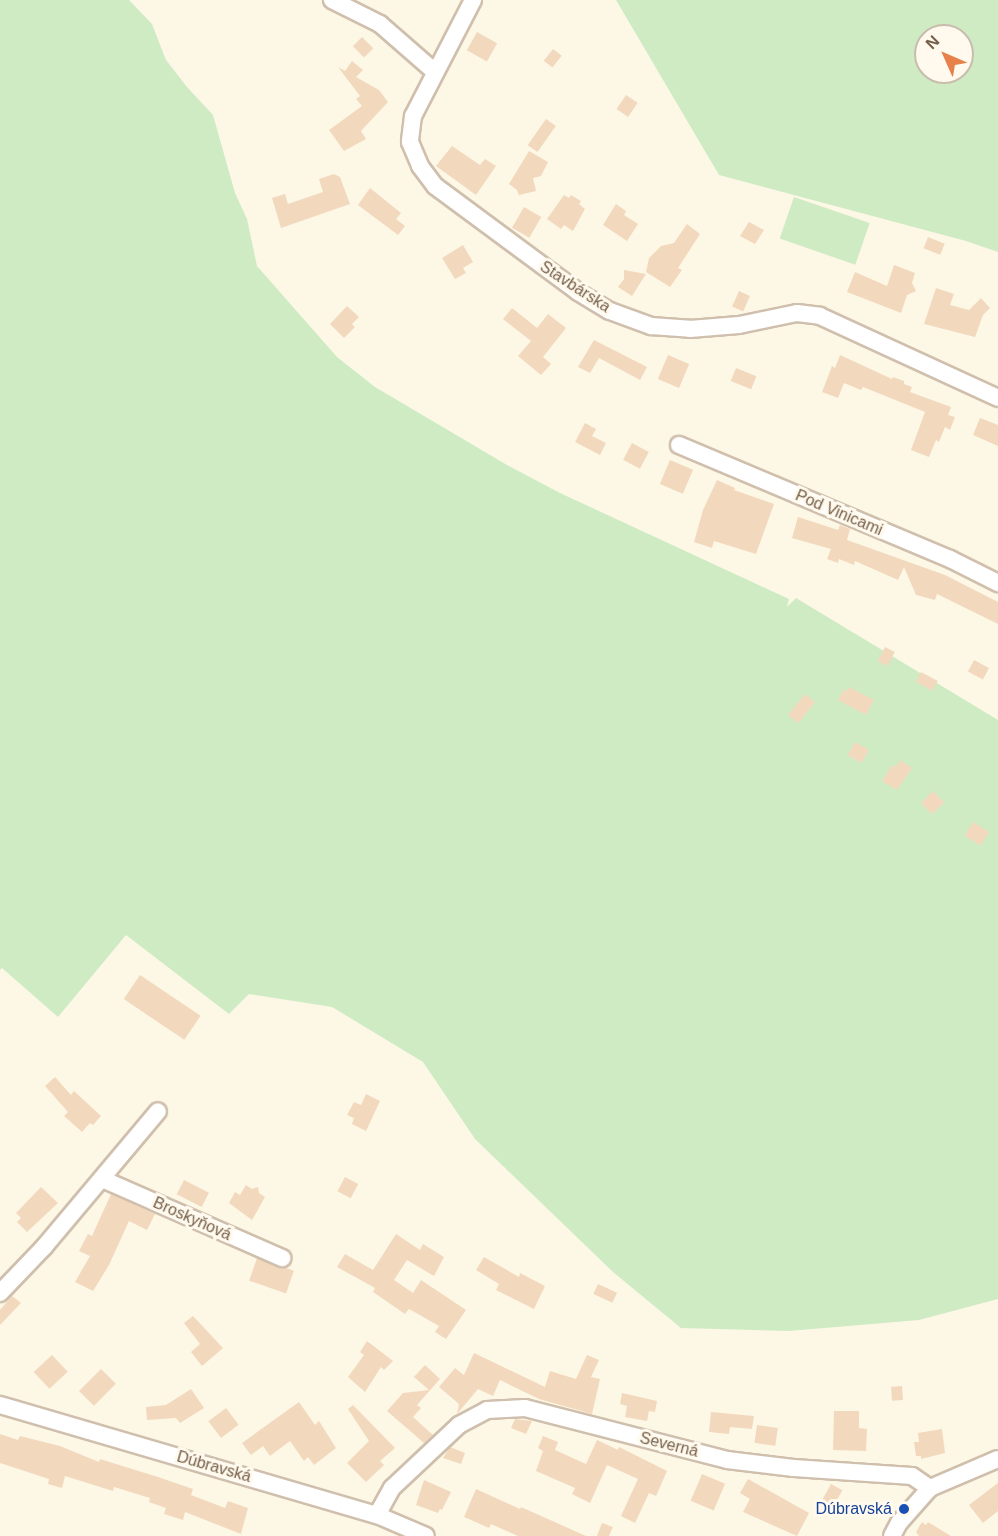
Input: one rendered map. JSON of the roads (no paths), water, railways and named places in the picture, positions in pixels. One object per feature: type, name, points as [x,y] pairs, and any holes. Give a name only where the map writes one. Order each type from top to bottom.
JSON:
[{"type":"street","points":[[332,0],[380,24],[435,72]]},
{"type":"street","name":"Stavbárska","points":[[473,0],[413,116],[410,142],[420,166],[435,186],[578,292],[610,311],[651,326],[690,329],[739,325],[797,313],[820,316],[998,398]]},
{"type":"street","name":"Pod Vinicami","points":[[679,445],[950,559],[998,583]]},
{"type":"street","points":[[0,1293],[102,1179],[158,1111]]},
{"type":"street","name":"Broskyňová","points":[[102,1179],[282,1258]]},
{"type":"street","name":"Dúbravská","points":[[0,1405],[377,1515],[426,1536]]},
{"type":"street","name":"Severná","points":[[377,1515],[392,1488],[459,1425],[487,1410],[516,1408],[525,1408],[727,1460],[794,1468],[912,1476],[930,1488]]},
{"type":"street","points":[[892,1536],[899,1523],[930,1488],[998,1459]]},
{"type":"place","name":"Dúbravská","points":[[904,1509]]}]
